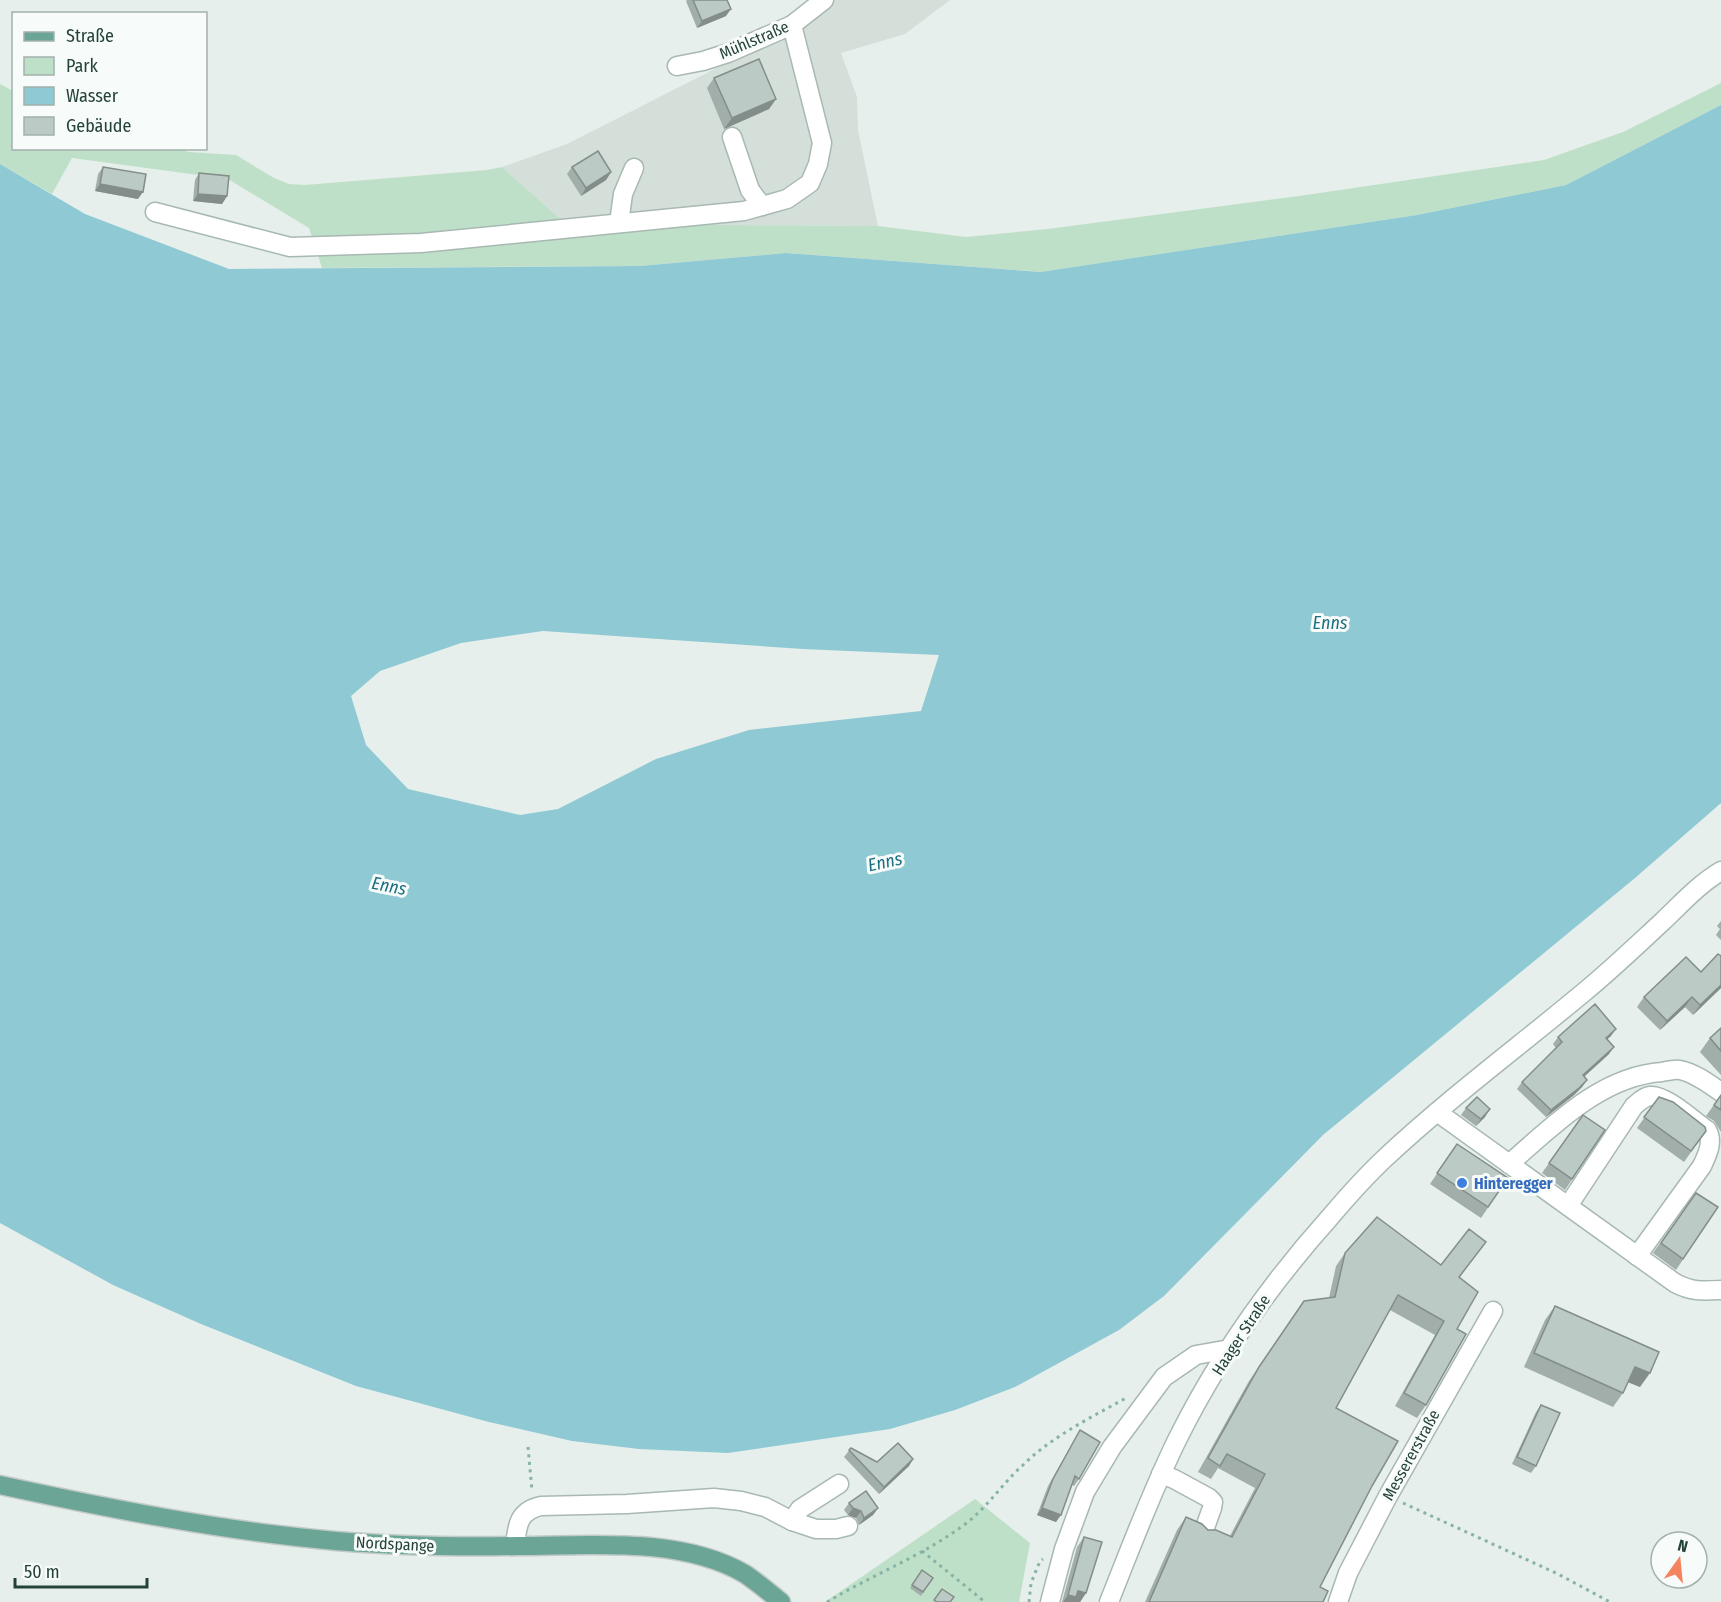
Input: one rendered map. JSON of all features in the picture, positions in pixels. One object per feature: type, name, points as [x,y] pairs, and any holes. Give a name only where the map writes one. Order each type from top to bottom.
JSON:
[{"type":"main road","name":"Nordspange","points":[[0,1485],[170,1518],[336,1541],[424,1546],[611,1545],[686,1553],[715,1561],[744,1574],[780,1602]]},
{"type":"street","name":"Mühlstraße","points":[[677,66],[728,53],[792,25],[824,0]]},
{"type":"street","points":[[155,212],[290,247],[421,243],[744,211],[787,199],[810,183],[818,164],[822,143],[792,25]]},
{"type":"street","points":[[732,137],[750,190],[762,206]]},
{"type":"street","points":[[619,223],[623,194],[634,168]]},
{"type":"street","name":"Haager Straße","points":[[1110,1602],[1136,1531],[1189,1418],[1230,1349],[1283,1272],[1383,1160],[1437,1112],[1615,967],[1695,890],[1721,871]]},
{"type":"street","points":[[1509,1164],[1583,1103],[1620,1081],[1653,1072],[1680,1070],[1721,1092]]},
{"type":"street","points":[[1568,1206],[1634,1106],[1653,1095],[1673,1105],[1707,1130],[1710,1141],[1707,1155],[1637,1256]]},
{"type":"street","points":[[1437,1112],[1675,1283],[1687,1290],[1721,1290]]},
{"type":"street","name":"Messererstraße","points":[[1338,1602],[1348,1573],[1388,1496],[1492,1311]]},
{"type":"street","points":[[1050,1602],[1064,1549],[1085,1492],[1112,1447],[1164,1377],[1196,1355],[1230,1349]]},
{"type":"street","points":[[1161,1474],[1213,1502],[1203,1533]]},
{"type":"street","points":[[792,1521],[800,1509],[839,1484]]},
{"type":"street","points":[[515,1546],[519,1521],[525,1512],[533,1508],[714,1498],[765,1507],[792,1521],[816,1529],[836,1529],[848,1526]]},
{"type":"path","points":[[827,1602],[964,1526],[989,1504],[1022,1466],[1053,1440],[1127,1397]]},
{"type":"path","points":[[528,1447],[533,1508]]},
{"type":"path","points":[[1388,1496],[1558,1574],[1610,1602]]},
{"type":"path","points":[[922,1551],[985,1602]]},
{"type":"shaded area","points":[[818,0],[950,0],[905,34],[841,53],[857,97],[858,130],[878,226],[566,224],[502,167],[567,144],[825,13]]},
{"type":"green space","points":[[1721,83],[1721,105],[1566,185],[1417,215],[1042,272],[786,253],[640,266],[322,268],[309,228],[228,179],[72,158],[52,194],[0,164],[0,84],[12,90],[12,150],[180,150],[236,155],[274,178],[289,184],[305,185],[502,167],[566,224],[878,226],[966,237],[1048,229],[1299,196],[1544,160],[1623,132]]},
{"type":"green space","points":[[975,1499],[1030,1543],[1019,1602],[825,1602]]},
{"type":"water","name":"Enns","points":[[1721,105],[1721,803],[1635,878],[1323,1135],[1164,1296],[1119,1330],[1015,1387],[955,1410],[890,1429],[728,1453],[639,1449],[572,1441],[489,1422],[356,1386],[201,1324],[113,1285],[0,1223],[0,164],[85,214],[229,269],[640,266],[786,253],[1041,272],[1417,215],[1566,185]],"holes":[[[543,631],[803,649],[939,655],[921,711],[749,730],[656,759],[558,809],[520,815],[408,789],[366,745],[351,696],[380,671],[461,643]]]},
{"type":"building","points":[[693,0],[727,0],[731,9],[702,21]]},
{"type":"building","points":[[759,59],[776,99],[732,118],[714,78]]},
{"type":"building","points":[[598,151],[611,172],[586,188],[572,167]]},
{"type":"building","points":[[103,167],[146,174],[143,192],[100,184]]},
{"type":"building","points":[[199,173],[229,176],[227,196],[198,194]]},
{"type":"building","points":[[1718,954],[1721,956],[1721,985],[1700,1005],[1692,997],[1667,1021],[1644,997],[1686,957],[1701,972]]},
{"type":"building","points":[[1595,1004],[1616,1029],[1606,1038],[1614,1047],[1583,1075],[1587,1080],[1579,1088],[1551,1110],[1522,1082],[1562,1042],[1558,1037]]},
{"type":"building","points":[[1721,1028],[1721,1051],[1710,1038]]},
{"type":"building","points":[[1721,1095],[1721,1110],[1714,1105]]},
{"type":"building","points":[[1477,1097],[1490,1109],[1481,1119],[1466,1108]]},
{"type":"building","points":[[1659,1097],[1673,1102],[1705,1127],[1706,1131],[1691,1151],[1644,1117]]},
{"type":"building","points":[[1583,1115],[1605,1130],[1572,1179],[1549,1163]]},
{"type":"building","points":[[1457,1144],[1508,1178],[1488,1207],[1437,1173]]},
{"type":"building","points":[[1696,1193],[1718,1207],[1683,1259],[1661,1243]]},
{"type":"building","points":[[1377,1217],[1441,1265],[1469,1229],[1486,1242],[1459,1277],[1478,1292],[1457,1329],[1466,1334],[1426,1405],[1404,1393],[1444,1321],[1398,1295],[1336,1408],[1398,1441],[1320,1587],[1328,1591],[1323,1602],[1149,1602],[1186,1517],[1202,1524],[1208,1530],[1216,1530],[1232,1537],[1265,1474],[1227,1454],[1220,1466],[1208,1458],[1259,1367],[1304,1301],[1335,1297],[1345,1253]]},
{"type":"building","points":[[1555,1306],[1659,1352],[1650,1373],[1635,1367],[1623,1393],[1534,1353]]},
{"type":"building","points":[[1541,1405],[1560,1413],[1536,1466],[1517,1457]]},
{"type":"building","points":[[1080,1430],[1100,1442],[1079,1479],[1075,1476],[1061,1515],[1042,1508],[1053,1479]]},
{"type":"building","points":[[898,1443],[913,1459],[884,1487],[849,1450],[851,1448],[877,1462]]},
{"type":"building","points":[[866,1491],[878,1508],[864,1518],[861,1511],[853,1508],[849,1503]]},
{"type":"building","points":[[1084,1537],[1102,1542],[1086,1593],[1078,1591],[1076,1597],[1068,1595]]},
{"type":"building","points":[[922,1570],[933,1578],[923,1592],[912,1585]]},
{"type":"building","points":[[942,1589],[954,1597],[950,1602],[934,1600]]},
{"type":"place","name":"Hinteregger","points":[[1462,1183]]}]
